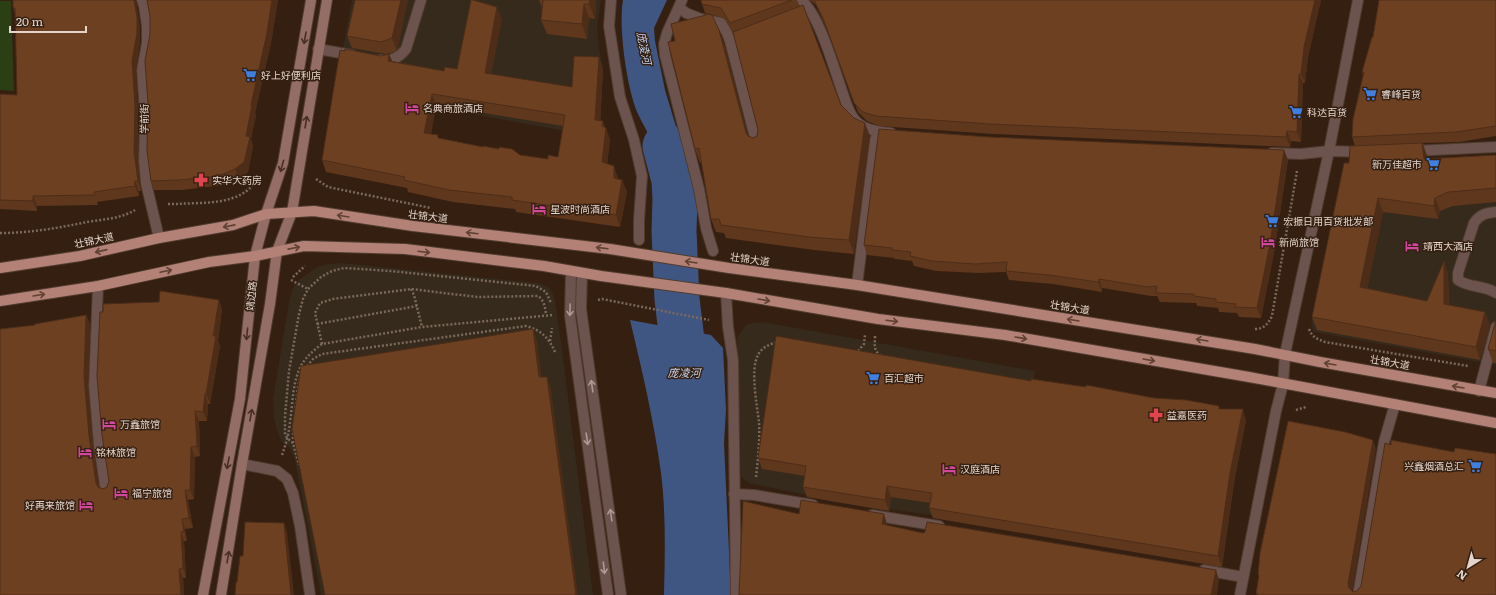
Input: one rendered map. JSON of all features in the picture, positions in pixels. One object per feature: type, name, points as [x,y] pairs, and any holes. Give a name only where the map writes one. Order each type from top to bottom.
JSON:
[{"type":"main road","name":"靖边路","points":[[203,595],[240,399],[255,256],[266,214],[283,163],[312,0]]},
{"type":"main road","name":"靖边路","points":[[221,595],[270,304],[277,251],[292,212],[327,0]]},
{"type":"main road","name":"壮锦大道","points":[[0,268],[80,256],[159,238],[233,225],[266,214],[314,211],[413,226],[610,249],[857,286],[1286,354],[1320,362],[1496,393]]},
{"type":"main road","points":[[0,301],[98,286],[209,262],[255,256],[304,246],[405,249],[544,266],[582,273],[726,293],[878,319],[1004,335],[1496,423]]},
{"type":"street","name":"学前街","points":[[142,0],[147,26],[147,43],[142,70],[145,114],[144,161],[150,204],[159,238]]},
{"type":"street","points":[[318,49],[386,61],[401,56],[406,49],[421,0]]},
{"type":"street","points":[[611,0],[609,26],[620,97],[634,140],[642,176],[639,240]]},
{"type":"street","points":[[801,0],[811,10],[820,30],[852,116],[863,127],[878,132],[902,134]]},
{"type":"street","points":[[1240,595],[1276,411],[1283,384],[1286,354],[1329,151],[1358,0]]},
{"type":"street","points":[[680,3],[686,13],[701,19],[721,23],[727,33],[734,40],[757,145]]},
{"type":"street","points":[[680,3],[666,33],[664,44],[665,55],[699,189],[706,228],[713,251]]},
{"type":"street","points":[[800,15],[811,10]]},
{"type":"street","points":[[857,286],[875,140],[878,132]]},
{"type":"street","points":[[1401,151],[1496,147]]},
{"type":"street","points":[[1262,152],[1301,154],[1329,151],[1348,153],[1370,152]]},
{"type":"street","points":[[1496,212],[1486,213],[1478,217],[1474,223],[1458,273],[1458,280],[1463,283],[1488,289],[1496,293]]},
{"type":"street","points":[[571,271],[570,316],[608,595]]},
{"type":"street","points":[[582,273],[581,309],[621,595]]},
{"type":"street","points":[[98,286],[94,386],[99,446],[106,492]]},
{"type":"street","points":[[726,293],[728,327],[733,360],[736,595]]},
{"type":"street","points":[[1480,391],[1496,327]]},
{"type":"street","points":[[1358,595],[1384,442],[1395,404]]},
{"type":"street","points":[[242,464],[277,471],[287,479],[293,493],[300,526],[310,595]]},
{"type":"street","points":[[734,494],[754,495],[824,507]]},
{"type":"street","points":[[863,513],[949,528]]},
{"type":"street","points":[[1198,570],[1243,577]]},
{"type":"path","points":[[1251,329],[1258,329],[1266,326],[1272,316],[1296,172],[1301,154]]},
{"type":"path","points":[[0,233],[36,232],[113,219],[129,213],[140,206],[150,204],[177,204],[231,200],[243,195],[252,187],[260,176]]},
{"type":"path","points":[[314,178],[328,187],[435,209]]},
{"type":"path","points":[[288,286],[291,279],[308,264]]},
{"type":"path","points":[[293,443],[287,438],[285,433],[285,416],[289,371],[299,314],[303,299],[308,290],[321,277],[332,271],[344,268],[391,271],[536,286],[546,292],[551,302],[553,319]]},
{"type":"path","points":[[291,279],[308,290]]},
{"type":"path","points":[[411,289],[414,294],[422,327]]},
{"type":"path","points":[[322,344],[315,313],[320,303],[411,289],[477,297],[538,296],[542,298],[546,314]]},
{"type":"path","points":[[582,299],[594,301],[602,299],[715,321]]},
{"type":"path","points":[[317,324],[417,306]]},
{"type":"path","points":[[277,471],[287,438],[293,393],[297,376],[302,364],[310,353],[322,344],[422,327],[546,314],[570,316]]},
{"type":"path","points":[[878,319],[874,346],[877,352],[882,356]]},
{"type":"path","points":[[550,341],[553,323]]},
{"type":"path","points":[[305,370],[313,359],[322,354],[526,326],[544,334],[550,341],[555,352],[556,360]]},
{"type":"path","points":[[1309,328],[1311,334],[1317,340],[1325,342],[1485,369]]},
{"type":"path","points":[[856,352],[861,349],[864,344],[865,332],[876,333]]},
{"type":"path","points":[[754,495],[759,451],[759,423],[756,400],[755,363],[758,355],[764,348],[782,341]]},
{"type":"path","points":[[300,469],[293,443],[293,430],[298,387],[302,373]]},
{"type":"path","points":[[1294,412],[1298,409],[1308,407]]},
{"type":"shaded area","points":[[352,0],[601,0],[597,26],[599,49],[603,67],[577,65],[565,131],[440,108],[443,78],[341,59]]},
{"type":"shaded area","name":"靖西大酒店","points":[[1496,156],[1496,365],[1314,332],[1311,324],[1345,168],[1357,160]]},
{"type":"shaded area","points":[[342,263],[538,283],[548,287],[553,294],[555,301],[561,342],[593,595],[321,595],[295,460],[290,448],[282,442],[278,433],[274,420],[273,399],[290,296],[294,286],[300,279],[317,267],[328,264]]},
{"type":"shaded area","points":[[763,322],[1035,371],[1011,527],[835,501],[749,483],[745,480],[741,476],[737,337],[746,325]]},
{"type":"green space","points":[[0,1],[11,1],[14,91],[0,90]]},
{"type":"water","points":[[623,0],[667,0],[654,28],[655,41],[665,90],[694,187],[697,200],[697,212],[653,201],[656,159],[651,141],[638,114],[630,90],[624,58],[622,25]]},
{"type":"water","name":"庞凌河","points":[[630,320],[711,335],[723,348],[726,410],[724,443],[731,595],[664,595],[665,549],[663,488],[651,415]]},
{"type":"building","points":[[13,0],[134,0],[137,17],[137,33],[132,61],[135,105],[134,152],[138,181],[135,181],[135,186],[94,192],[95,195],[33,196],[33,201],[0,200],[0,94],[17,95],[15,8],[13,8]]},
{"type":"building","points":[[147,0],[272,0],[267,33],[251,105],[246,136],[250,137],[244,162],[235,169],[211,177],[151,181],[147,151],[148,104],[145,61],[150,34],[150,16]]},
{"type":"building","points":[[355,0],[401,0],[392,38],[381,42],[347,36]]},
{"type":"building","points":[[471,0],[497,7],[485,73],[572,87],[574,56],[599,57],[595,120],[603,121],[602,126],[606,128],[602,162],[614,166],[614,178],[622,180],[616,215],[512,200],[512,197],[449,190],[404,180],[405,177],[322,160],[340,50],[345,51],[345,49],[381,56],[389,54],[388,61],[444,71],[445,67],[457,69]],"holes":[[[432,94],[565,115],[558,157],[548,155],[548,159],[520,155],[512,149],[483,147],[438,138],[438,135],[424,133]]]},
{"type":"building","points":[[543,0],[590,0],[589,4],[584,4],[582,24],[541,20]]},
{"type":"building","points":[[701,0],[792,0],[730,23],[721,8],[702,4]]},
{"type":"building","points":[[814,0],[1315,0],[1304,47],[1301,74],[1299,74],[1297,132],[1287,131],[1286,137],[990,124],[876,116],[863,112],[854,103],[823,18]]},
{"type":"building","points":[[1379,0],[1496,0],[1496,126],[1456,132],[1352,137],[1353,119],[1364,72],[1362,72],[1373,37]]},
{"type":"building","points":[[803,5],[841,105],[854,118],[865,123],[849,240],[809,237],[721,225],[719,219],[711,219],[699,148],[695,149],[668,42],[675,41],[671,24],[706,15],[705,14],[712,15],[719,30],[746,133],[748,136],[753,138],[757,136],[758,130],[733,32]]},
{"type":"building","points":[[879,129],[989,137],[1284,150],[1270,244],[1257,308],[1235,307],[1236,304],[1216,302],[1216,299],[1194,296],[1194,294],[1156,293],[1157,286],[1148,287],[1099,279],[1098,282],[1006,271],[1007,262],[975,264],[932,261],[910,256],[911,252],[864,245]]},
{"type":"building","points":[[1422,143],[1424,159],[1496,155],[1496,188],[1448,192],[1435,198],[1434,206],[1378,198],[1360,287],[1427,301],[1444,261],[1444,304],[1485,312],[1476,347],[1312,317],[1344,163],[1349,163],[1350,146]]},
{"type":"building","points":[[160,291],[219,300],[213,336],[216,336],[203,412],[195,411],[197,446],[191,447],[190,490],[185,490],[189,518],[182,519],[184,531],[181,532],[183,568],[179,569],[181,595],[0,595],[0,329],[35,325],[86,315],[84,376],[89,436],[96,483],[98,487],[103,489],[107,487],[109,481],[102,435],[97,376],[100,312],[103,312],[103,304],[159,302]]},
{"type":"building","points":[[1496,320],[1496,351],[1488,349]]},
{"type":"building","points":[[533,329],[539,377],[547,377],[576,595],[325,595],[292,429],[301,366]]},
{"type":"building","points":[[776,336],[1031,381],[1031,379],[1086,387],[1086,385],[1154,398],[1186,400],[1219,406],[1219,409],[1243,409],[1230,473],[1218,556],[929,508],[932,493],[887,486],[885,500],[803,487],[806,466],[758,458]]},
{"type":"building","points":[[1288,421],[1345,432],[1373,440],[1348,584],[1349,588],[1353,592],[1357,591],[1361,586],[1385,443],[1391,445],[1391,440],[1454,452],[1455,448],[1496,454],[1496,595],[1256,594],[1260,553]]},
{"type":"building","points":[[801,500],[884,514],[882,524],[923,533],[925,532],[927,522],[1216,570],[1211,595],[739,595],[743,501],[799,514]]},
{"type":"building","points":[[245,522],[284,523],[291,595],[235,595],[240,556],[243,556]]},
{"type":"waterway","name":"庞凌河","points":[[665,146],[674,180],[674,231],[677,299],[688,390]]},
{"type":"place","name":"好上好便利店","points":[[250,75]]},
{"type":"place","name":"睿峰百货","points":[[1370,94]]},
{"type":"place","name":"名典商旅酒店","points":[[412,108]]},
{"type":"place","name":"科达百货","points":[[1296,112]]},
{"type":"place","name":"新万佳超市","points":[[1433,164]]},
{"type":"place","name":"实华大药房","points":[[201,180]]},
{"type":"place","name":"星波时尚酒店","points":[[539,209]]},
{"type":"place","name":"宏振日用百货批发部","points":[[1272,221]]},
{"type":"place","name":"新尚旅馆","points":[[1268,242]]},
{"type":"place","name":"靖西大酒店","points":[[1412,246]]},
{"type":"place","name":"百汇超市","points":[[873,378]]},
{"type":"place","name":"益嘉医药","points":[[1156,415]]},
{"type":"place","name":"万鑫旅馆","points":[[109,424]]},
{"type":"place","name":"铭林旅馆","points":[[85,452]]},
{"type":"place","name":"兴鑫烟酒总汇","points":[[1475,466]]},
{"type":"place","name":"汉庭酒店","points":[[949,469]]},
{"type":"place","name":"福宁旅馆","points":[[121,493]]},
{"type":"place","name":"好再来旅馆","points":[[86,505]]}]
